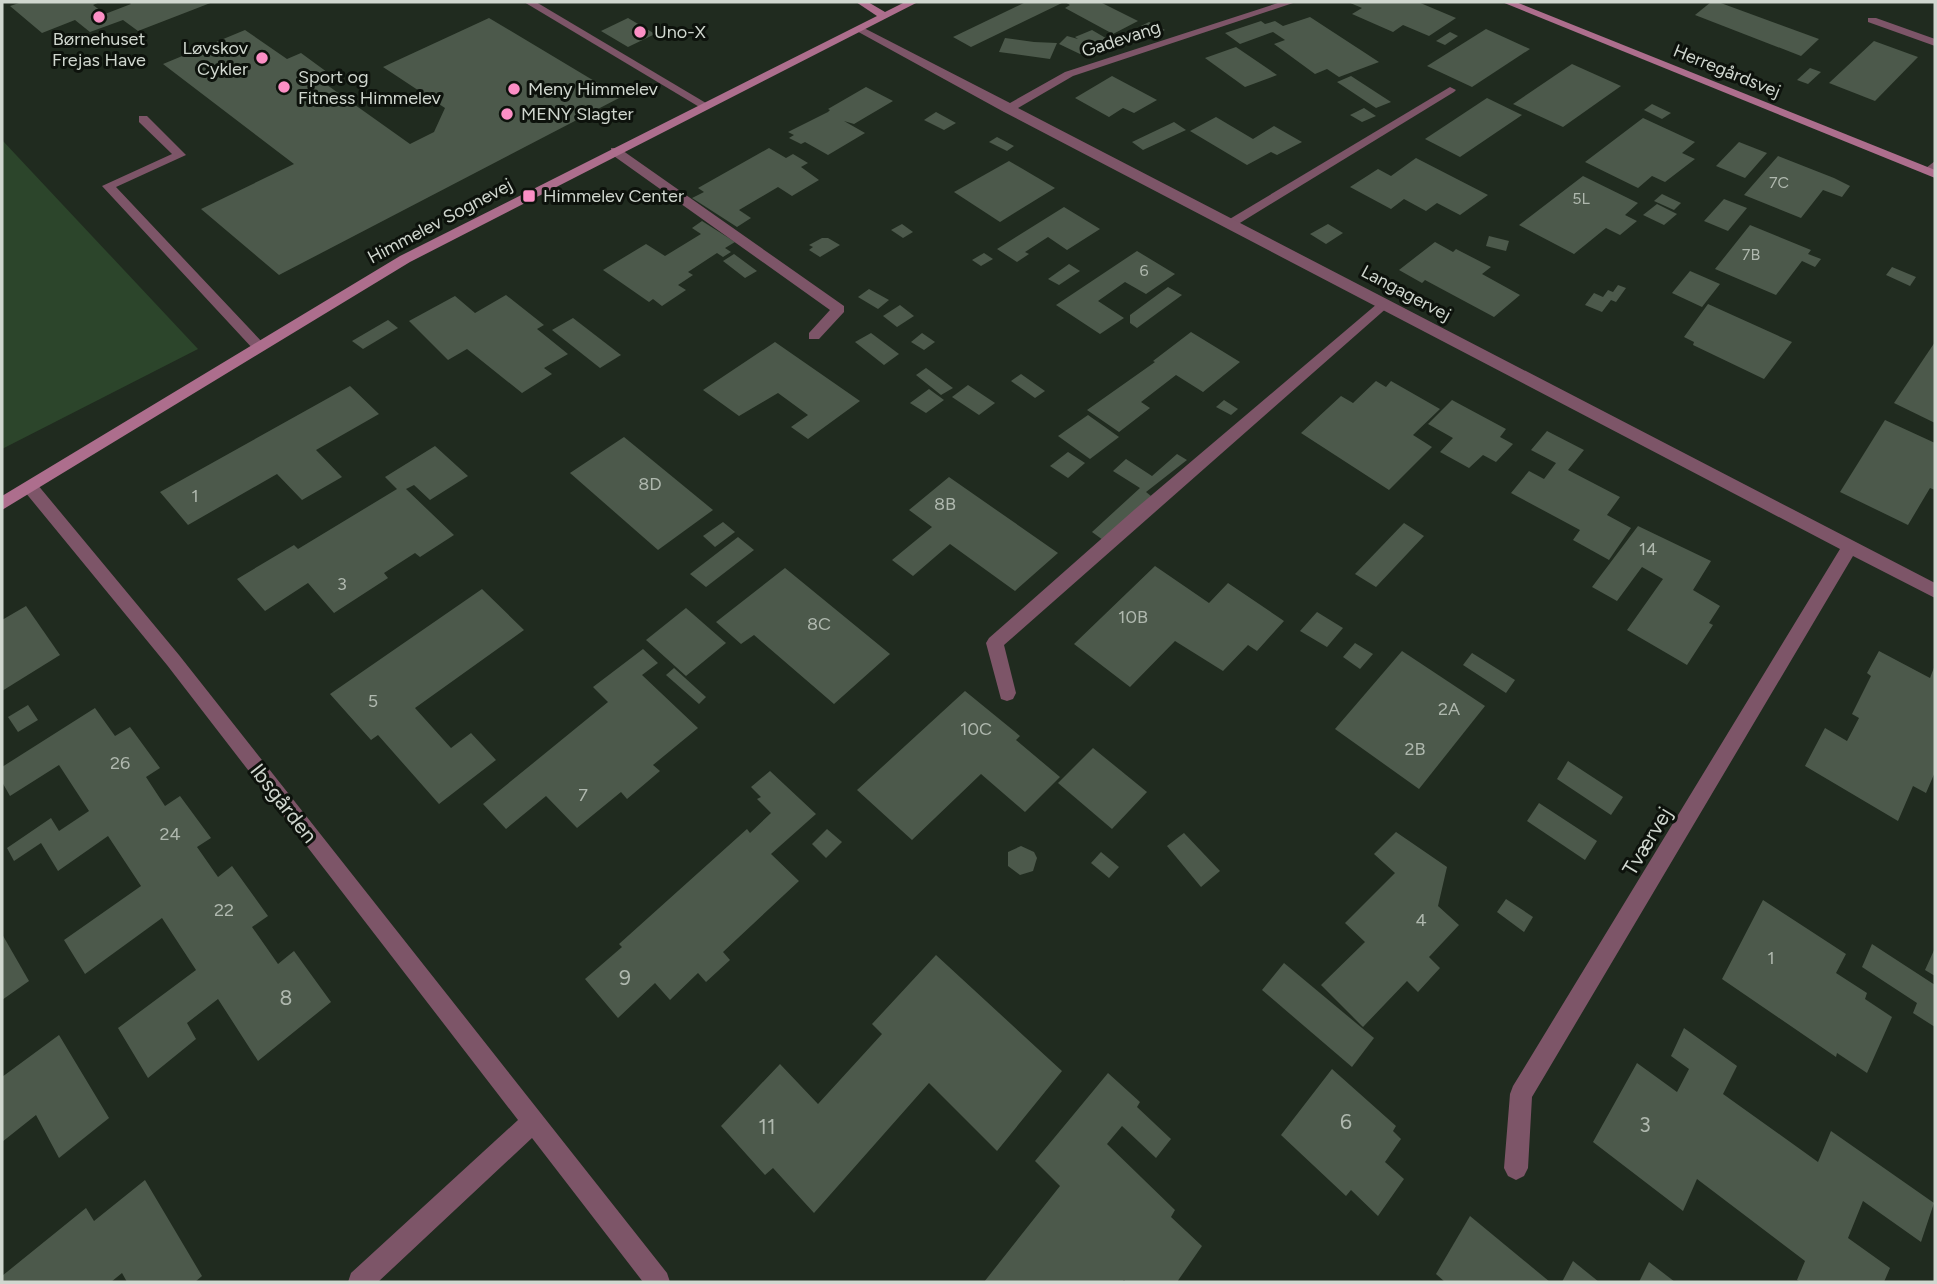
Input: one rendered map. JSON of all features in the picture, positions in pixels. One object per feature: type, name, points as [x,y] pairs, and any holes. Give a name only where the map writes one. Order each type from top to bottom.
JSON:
[{"type":"street","points":[[529,2],[705,106]]},
{"type":"street","points":[[861,2],[885,16]]},
{"type":"street","name":"Himmelev Sognevej","points":[[2,504],[405,259],[913,2]]},
{"type":"street","name":"Gadevang","points":[[1008,109],[1069,74],[1291,2]]},
{"type":"street","name":"Herregårdsvej","points":[[1507,2],[1933,170]]},
{"type":"street","points":[[1872,20],[1935,43]]},
{"type":"street","name":"Langagervej","points":[[858,29],[1935,591]]},
{"type":"street","points":[[1230,223],[1450,90]]},
{"type":"street","points":[[144,119],[180,155],[108,186],[259,348]]},
{"type":"street","points":[[615,151],[839,309],[814,336]]},
{"type":"street","points":[[1007,693],[995,643],[1129,521],[1178,484],[1384,303]]},
{"type":"street","name":"Ibsgården","points":[[31,488],[173,660],[658,1282]]},
{"type":"street","name":"Tværvej","points":[[1516,1168],[1521,1094],[1850,547]]},
{"type":"street","points":[[360,1282],[533,1121]]},
{"type":"green space","points":[[2,140],[198,349],[2,449]]},
{"type":"building","name":"Børnehuset Frejas Have","points":[[22,2],[100,2],[93,5],[105,14],[131,4],[129,2],[213,2],[138,31],[123,20],[90,32],[75,20],[42,33],[10,6]]},
{"type":"building","points":[[1026,2],[1064,2],[971,47],[953,37]]},
{"type":"building","points":[[1065,2],[1100,2],[1138,21],[1113,34],[1065,8],[1070,5]]},
{"type":"building","points":[[1348,2],[1418,2],[1456,18],[1429,36],[1403,25],[1393,32],[1352,14],[1362,8]]},
{"type":"building","points":[[1711,2],[1718,2],[1819,39],[1801,56],[1695,15]]},
{"type":"building","points":[[1310,17],[1379,62],[1339,77],[1327,69],[1315,74],[1274,44],[1285,40],[1273,32],[1240,44],[1225,33],[1261,21],[1265,24],[1275,21],[1283,26]]},
{"type":"building","points":[[489,18],[621,97],[279,275],[201,209],[294,164],[163,64],[245,30],[287,59],[301,53],[331,75],[320,80],[410,144],[434,132],[445,108],[383,67]]},
{"type":"building","points":[[628,18],[655,34],[628,47],[601,31]]},
{"type":"building","points":[[1149,22],[1165,30],[1156,34],[1141,26]]},
{"type":"building","points":[[1486,29],[1530,49],[1472,87],[1427,66]]},
{"type":"building","points":[[1092,30],[1116,44],[1080,54],[1059,44],[1067,36],[1078,39],[1075,37]]},
{"type":"building","points":[[1450,32],[1458,36],[1445,45],[1436,41]]},
{"type":"building","points":[[1005,38],[1057,43],[1050,59],[999,52]]},
{"type":"building","points":[[1874,41],[1918,57],[1875,101],[1829,83]]},
{"type":"building","points":[[1236,47],[1277,75],[1245,87],[1205,58]]},
{"type":"building","points":[[1572,64],[1621,86],[1563,127],[1513,104]]},
{"type":"building","points":[[1810,68],[1821,72],[1808,84],[1797,80]]},
{"type":"building","points":[[1112,76],[1157,100],[1134,113],[1123,108],[1109,117],[1075,98]]},
{"type":"building","points":[[1351,76],[1391,102],[1376,108],[1337,82]]},
{"type":"building","points":[[866,87],[893,101],[854,124],[844,121],[865,133],[828,155],[805,142],[801,144],[789,138],[794,135],[788,132],[828,112],[828,109]]},
{"type":"building","points":[[1487,98],[1522,115],[1460,157],[1425,139]]},
{"type":"building","points":[[1652,104],[1671,113],[1662,119],[1644,110]]},
{"type":"building","points":[[1364,108],[1376,116],[1362,122],[1350,115]]},
{"type":"building","points":[[936,112],[956,123],[944,130],[924,120]]},
{"type":"building","points":[[1216,117],[1253,139],[1274,126],[1302,142],[1277,155],[1271,152],[1247,165],[1190,131]]},
{"type":"building","points":[[1643,118],[1695,142],[1682,153],[1695,159],[1665,182],[1652,176],[1638,188],[1585,162]]},
{"type":"building","points":[[1174,122],[1186,130],[1143,150],[1132,142]]},
{"type":"building","points":[[997,137],[1014,146],[1007,151],[989,142]]},
{"type":"building","points":[[1739,142],[1767,153],[1745,178],[1716,166]]},
{"type":"building","points":[[769,148],[786,158],[793,154],[808,163],[801,167],[819,180],[792,196],[778,187],[739,210],[751,218],[737,227],[692,198],[704,192],[698,188]]},
{"type":"building","points":[[1778,156],[1850,186],[1842,197],[1823,190],[1801,218],[1744,195]]},
{"type":"building","points":[[1416,158],[1488,195],[1460,215],[1437,203],[1426,211],[1404,199],[1391,209],[1350,187],[1378,169],[1391,176]]},
{"type":"building","points":[[1009,161],[1055,188],[1000,222],[954,192]]},
{"type":"building","points":[[1583,176],[1638,203],[1625,215],[1637,221],[1620,235],[1606,228],[1574,254],[1519,225]]},
{"type":"building","points":[[1662,194],[1681,203],[1674,210],[1654,201]]},
{"type":"building","points":[[1724,199],[1747,208],[1728,231],[1704,221]]},
{"type":"building","points":[[1657,204],[1677,214],[1664,225],[1643,215]]},
{"type":"building","points":[[1064,207],[1100,229],[1067,250],[1048,237],[1025,252],[1029,254],[1017,262],[997,249]]},
{"type":"building","points":[[702,221],[735,242],[725,248],[731,252],[723,257],[717,253],[688,272],[693,275],[678,285],[686,290],[662,306],[653,299],[649,302],[603,270],[646,244],[665,256],[701,234],[692,228]]},
{"type":"building","points":[[902,224],[913,232],[903,238],[891,230]]},
{"type":"building","points":[[1328,224],[1343,233],[1326,244],[1310,234]]},
{"type":"building","points":[[1750,225],[1811,250],[1808,254],[1821,259],[1815,267],[1802,261],[1776,295],[1715,269]]},
{"type":"building","points":[[1489,236],[1509,241],[1506,251],[1486,246]]},
{"type":"building","points":[[828,238],[840,245],[820,257],[809,250],[813,247],[809,245]]},
{"type":"building","points":[[1435,242],[1453,252],[1456,249],[1491,267],[1482,274],[1520,295],[1494,317],[1425,280],[1422,283],[1399,270]]},
{"type":"building","points":[[1137,251],[1175,274],[1146,294],[1125,282],[1098,301],[1124,318],[1100,334],[1056,305]]},
{"type":"building","points":[[984,253],[993,259],[981,266],[972,260]]},
{"type":"building","points":[[734,254],[757,271],[745,278],[723,261]]},
{"type":"building","points":[[1069,264],[1080,271],[1059,285],[1048,279]]},
{"type":"building","points":[[1892,267],[1916,277],[1910,286],[1886,275]]},
{"type":"building","points":[[1690,271],[1720,284],[1702,307],[1672,293]]},
{"type":"building","points":[[1618,285],[1626,288],[1616,302],[1611,300],[1602,312],[1585,305],[1594,293],[1603,297],[1608,290],[1613,292]]},
{"type":"building","points":[[1168,287],[1182,295],[1137,328],[1130,323],[1130,315]]},
{"type":"building","points":[[869,289],[889,300],[878,309],[858,297]]},
{"type":"building","points":[[506,295],[544,325],[537,329],[568,354],[544,368],[552,374],[522,393],[467,349],[448,360],[409,321],[455,296],[475,313]]},
{"type":"building","points":[[1708,304],[1792,342],[1764,379],[1693,345],[1694,342],[1684,337]]},
{"type":"building","points":[[900,305],[914,316],[897,327],[883,316]]},
{"type":"building","points":[[573,318],[621,355],[600,368],[552,330]]},
{"type":"building","points":[[388,320],[398,328],[363,349],[352,341]]},
{"type":"building","points":[[1191,332],[1240,362],[1203,392],[1176,375],[1141,402],[1150,408],[1119,432],[1087,410],[1155,362],[1153,361]]},
{"type":"building","points":[[871,333],[899,354],[884,365],[855,342]]},
{"type":"building","points":[[922,333],[935,342],[924,350],[911,342]]},
{"type":"building","points":[[775,342],[860,401],[808,439],[791,427],[808,415],[778,393],[739,416],[703,390]]},
{"type":"building","points":[[1935,342],[1935,423],[1894,403]]},
{"type":"building","points":[[926,368],[953,388],[941,395],[916,375]]},
{"type":"building","points":[[1021,374],[1045,391],[1035,398],[1011,381]]},
{"type":"building","points":[[1376,381],[1386,387],[1391,381],[1440,409],[1413,435],[1432,447],[1389,490],[1301,433],[1341,396],[1353,403]]},
{"type":"building","points":[[968,385],[995,403],[979,415],[952,397]]},
{"type":"building","points":[[350,386],[379,414],[316,450],[342,477],[302,500],[277,474],[188,525],[160,492]]},
{"type":"building","points":[[929,389],[944,400],[926,413],[910,403]]},
{"type":"building","points":[[1224,400],[1238,409],[1231,415],[1216,407]]},
{"type":"building","points":[[1452,400],[1506,429],[1500,437],[1513,444],[1496,462],[1483,455],[1469,468],[1440,452],[1453,438],[1428,424]]},
{"type":"building","points":[[1088,415],[1119,437],[1090,459],[1058,436]]},
{"type":"building","points":[[1885,420],[1935,443],[1935,490],[1930,488],[1908,525],[1840,492]]},
{"type":"building","points":[[1547,431],[1584,450],[1568,470],[1620,497],[1607,515],[1631,528],[1609,560],[1573,540],[1580,530],[1511,493],[1529,471],[1544,479],[1556,463],[1531,450]]},
{"type":"building","points":[[624,437],[713,510],[658,550],[570,473]]},
{"type":"building","points":[[435,446],[468,476],[430,500],[414,485],[406,489],[454,535],[420,557],[415,553],[384,573],[388,578],[334,613],[308,583],[265,611],[237,579],[294,545],[298,549],[397,489],[385,477]]},
{"type":"building","points":[[1068,452],[1085,463],[1068,478],[1050,466]]},
{"type":"building","points":[[1177,454],[1187,460],[1146,492],[1151,496],[1103,540],[1092,532],[1140,488],[1113,471],[1126,459],[1152,476]]},
{"type":"building","points":[[949,477],[1058,553],[1015,591],[950,544],[913,576],[892,560],[932,527],[909,510]]},
{"type":"building","points":[[723,522],[735,532],[715,547],[703,536]]},
{"type":"building","points":[[1404,523],[1424,536],[1376,587],[1355,574]]},
{"type":"building","points":[[1638,526],[1711,561],[1693,590],[1720,606],[1709,623],[1713,625],[1687,665],[1627,630],[1663,579],[1642,567],[1617,601],[1592,587]]},
{"type":"building","points":[[738,537],[754,550],[706,587],[690,574]]},
{"type":"building","points":[[1155,566],[1209,603],[1228,583],[1284,621],[1257,651],[1248,645],[1223,671],[1175,641],[1130,687],[1074,644]]},
{"type":"building","points":[[785,568],[890,654],[834,704],[754,635],[741,644],[716,622]]},
{"type":"building","points":[[482,589],[524,630],[415,708],[451,748],[471,733],[496,760],[439,804],[378,735],[371,740],[330,694]]},
{"type":"building","points":[[26,606],[60,655],[2,691],[2,620]]},
{"type":"building","points":[[686,608],[726,643],[686,676],[646,640]]},
{"type":"building","points":[[1317,612],[1343,628],[1327,647],[1300,631]]},
{"type":"building","points":[[1355,643],[1373,654],[1360,669],[1343,657]]},
{"type":"building","points":[[643,649],[658,663],[642,675],[698,728],[653,765],[660,771],[627,799],[621,792],[577,828],[546,796],[506,829],[483,804],[608,702],[593,687]]},
{"type":"building","points":[[1402,651],[1485,706],[1419,789],[1335,729]]},
{"type":"building","points":[[1879,651],[1930,678],[1935,665],[1935,772],[1926,793],[1913,786],[1898,821],[1805,766],[1825,728],[1847,741],[1859,718],[1852,714],[1871,676],[1867,673]]},
{"type":"building","points":[[1472,653],[1515,680],[1506,693],[1463,665]]},
{"type":"building","points":[[674,668],[706,697],[699,704],[666,675]]},
{"type":"building","points":[[965,691],[1020,736],[1016,740],[1060,777],[1025,812],[981,774],[912,840],[857,790]]},
{"type":"building","points":[[28,705],[38,720],[18,732],[8,717]]},
{"type":"building","points":[[95,708],[115,736],[130,727],[160,768],[146,777],[165,806],[180,796],[211,838],[197,847],[218,877],[232,866],[268,916],[252,927],[278,964],[294,951],[331,1002],[258,1061],[218,999],[187,1023],[196,1039],[148,1078],[118,1028],[196,970],[162,918],[85,974],[64,940],[141,886],[108,836],[58,871],[41,843],[14,861],[7,848],[51,818],[59,831],[89,811],[59,765],[10,796],[2,782],[2,767]]},
{"type":"building","points":[[1093,748],[1147,792],[1112,829],[1058,783]]},
{"type":"building","points":[[1568,761],[1623,797],[1611,815],[1557,779]]},
{"type":"building","points":[[770,771],[816,814],[771,854],[799,881],[723,952],[730,960],[706,982],[698,973],[670,1000],[655,983],[618,1018],[585,979],[622,947],[619,944],[747,829],[750,833],[771,813],[757,799],[761,797],[751,787]]},
{"type":"building","points":[[1539,803],[1597,841],[1585,860],[1527,821]]},
{"type":"building","points":[[827,829],[842,842],[826,858],[812,844]]},
{"type":"building","points":[[1396,832],[1447,867],[1438,906],[1459,925],[1429,957],[1440,968],[1418,992],[1407,981],[1363,1027],[1321,985],[1365,942],[1345,923],[1395,873],[1374,854]]},
{"type":"building","points":[[1184,833],[1220,871],[1201,887],[1167,846]]},
{"type":"building","points":[[1021,846],[1034,852],[1037,858],[1033,871],[1020,875],[1008,866],[1008,852]]},
{"type":"building","points":[[1101,852],[1119,867],[1109,878],[1091,863]]},
{"type":"building","points":[[1506,899],[1533,917],[1524,932],[1497,912]]},
{"type":"building","points":[[1763,900],[1846,954],[1836,973],[1867,993],[1865,999],[1892,1017],[1867,1073],[1837,1053],[1836,1057],[1722,979]]},
{"type":"building","points":[[2,934],[29,981],[2,1000]]},
{"type":"building","points":[[1872,944],[1935,985],[1935,1027],[1913,1013],[1917,1003],[1862,967]]},
{"type":"building","points":[[1935,948],[1935,976],[1925,970]]},
{"type":"building","points":[[936,955],[1062,1071],[997,1151],[929,1083],[814,1213],[773,1168],[765,1175],[721,1126],[780,1064],[818,1104],[882,1034],[872,1024]]},
{"type":"building","points":[[1284,963],[1374,1038],[1352,1067],[1262,990]]},
{"type":"building","points":[[1684,1028],[1737,1066],[1723,1094],[1818,1162],[1831,1131],[1934,1203],[1921,1242],[1863,1201],[1848,1238],[1890,1268],[1884,1282],[1801,1282],[1797,1280],[1805,1261],[1697,1179],[1683,1211],[1593,1142],[1637,1063],[1677,1092],[1689,1069],[1671,1056]]},
{"type":"building","points":[[59,1035],[109,1118],[59,1158],[36,1115],[2,1142],[2,1077]]},
{"type":"building","points":[[1332,1069],[1396,1126],[1393,1131],[1401,1139],[1385,1162],[1404,1179],[1378,1216],[1351,1190],[1346,1196],[1281,1135]]},
{"type":"building","points":[[1108,1073],[1140,1102],[1137,1107],[1171,1139],[1156,1158],[1122,1126],[1107,1144],[1175,1210],[1171,1217],[1202,1246],[1177,1282],[984,1282],[1060,1186],[1035,1161]]},
{"type":"building","points":[[145,1180],[202,1276],[195,1282],[127,1282],[122,1273],[111,1282],[2,1282],[2,1276],[86,1208],[94,1221]]},
{"type":"building","points":[[1470,1216],[1550,1282],[1445,1282],[1436,1274]]},
{"type":"building","points":[[1573,1261],[1599,1282],[1562,1282]]},
{"type":"building","points":[[1649,1262],[1675,1282],[1639,1282]]},
{"type":"place","name":"Børnehuset Frejas Have","points":[[99,17]]},
{"type":"place","name":"Uno-X","points":[[640,32]]},
{"type":"place","name":"Løvskov Cykler","points":[[262,58]]},
{"type":"place","name":"Sport og Fitness Himmelev","points":[[284,87]]},
{"type":"place","name":"Meny Himmelev","points":[[514,89]]},
{"type":"place","name":"MENY Slagter","points":[[507,114]]},
{"type":"place","name":"Himmelev Center","points":[[529,196]]}]
